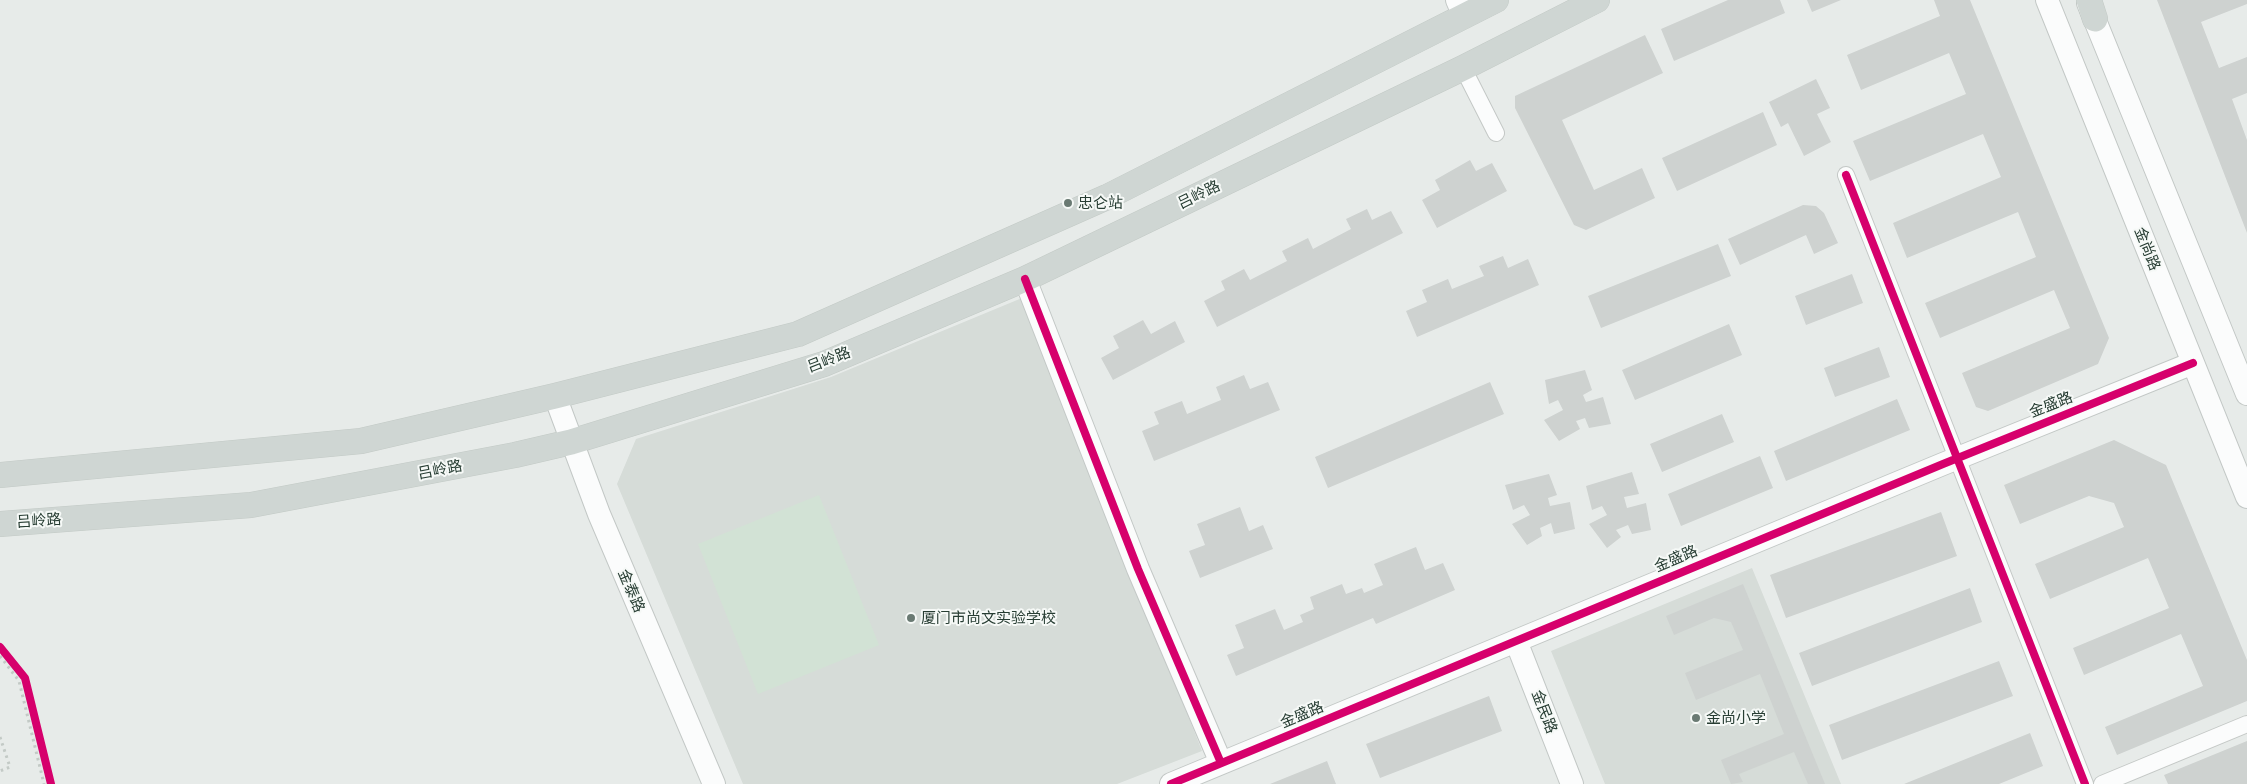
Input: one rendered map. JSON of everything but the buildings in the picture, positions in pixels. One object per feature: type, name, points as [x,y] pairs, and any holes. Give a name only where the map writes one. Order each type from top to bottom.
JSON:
[{"type":"main road","points":[[0,474],[361,441],[555,396],[798,334],[1107,197],[1460,8],[1496,0]]},
{"type":"main road","name":"吕岭路","points":[[0,524],[251,505],[515,455],[571,442],[824,364],[1025,279],[1463,68],[1597,0]]},
{"type":"street","name":"金尚路","points":[[2047,0],[2247,498]]},
{"type":"street","points":[[2090,6],[2238,343],[2247,394]]},
{"type":"street","points":[[1463,68],[1496,133]]},
{"type":"street","points":[[1846,175],[2085,784]]},
{"type":"street","points":[[1025,279],[1138,569],[1221,763]]},
{"type":"street","name":"金盛路","points":[[1171,784],[1516,640],[2193,363]]},
{"type":"street","name":"金泰路","points":[[555,396],[599,514],[714,784]]},
{"type":"street","name":"金民路","points":[[1516,640],[1572,784]]},
{"type":"street","points":[[2102,784],[2247,724]]},
{"type":"path","points":[[0,647],[25,678],[51,784]]},
{"type":"path","points":[[0,656],[18,681],[44,784]]},
{"type":"path","points":[[0,737],[10,768],[0,771]]},
{"type":"shaded area","name":"厦门市尚文实验学校","points":[[1022,298],[1202,751],[1117,784],[743,784],[617,484],[636,439],[831,377]]},
{"type":"shaded area","name":"金尚小学","points":[[1752,568],[1841,784],[1605,784],[1551,651]]},
{"type":"green space","points":[[819,495],[879,645],[758,694],[698,544]]},
{"type":"cycle path","points":[[1846,175],[2085,784]]},
{"type":"cycle path","points":[[1025,279],[1138,569],[1221,763]]},
{"type":"cycle path","points":[[1171,784],[1943,464],[2193,363]]},
{"type":"cycle path","points":[[0,647],[25,678],[51,784]]},
{"type":"place","name":"忠仑站","points":[[1068,203]]},
{"type":"place","name":"厦门市尚文实验学校","points":[[911,618]]},
{"type":"place","name":"金尚小学","points":[[1696,718]]}]
